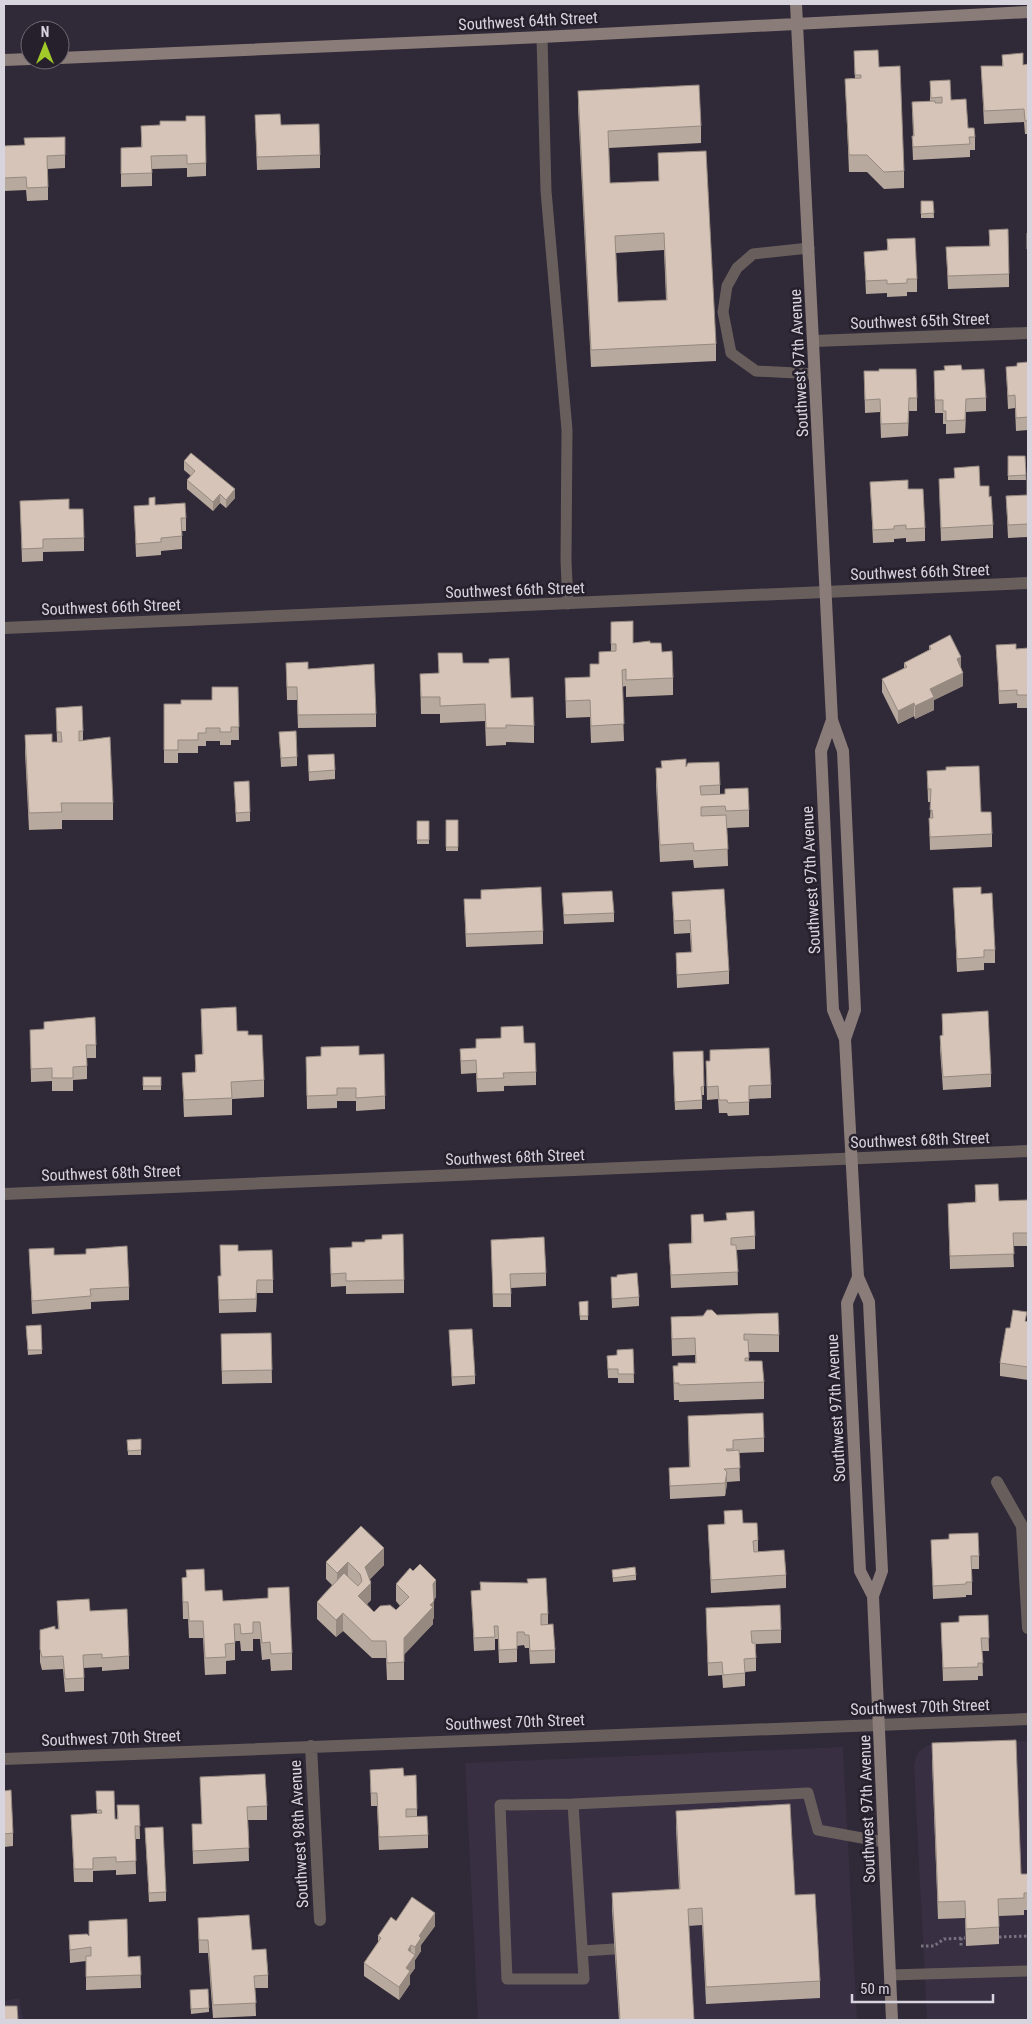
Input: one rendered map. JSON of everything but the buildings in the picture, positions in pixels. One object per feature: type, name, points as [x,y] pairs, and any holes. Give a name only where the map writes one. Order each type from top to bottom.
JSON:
[{"type":"street","name":"Southwest 97th Avenue","points":[[796,4],[810,248],[832,720],[844,751],[855,1010],[845,1038]]},
{"type":"street","name":"Southwest 64th Street","points":[[70,58],[542,37],[1028,12]]},
{"type":"street","points":[[4,60],[20,59]]},
{"type":"street","name":"Southwest 65th Street","points":[[814,341],[1028,333]]},
{"type":"street","name":"Southwest 66th Street","points":[[4,628],[1028,583]]},
{"type":"street","name":"Southwest 97th Avenue","points":[[832,720],[821,752],[833,1010],[845,1038],[858,1277],[870,1302],[882,1571],[873,1596],[892,2020]]},
{"type":"street","name":"Southwest 68th Street","points":[[4,1194],[1028,1151]]},
{"type":"street","name":"Southwest 97th Avenue","points":[[858,1277],[847,1303],[860,1571],[873,1596]]},
{"type":"street","points":[[997,1482],[1022,1526],[1028,1628]]},
{"type":"street","name":"Southwest 70th Street","points":[[4,1759],[1028,1719]]},
{"type":"street","name":"Southwest 98th Avenue","points":[[310,1746],[320,1920]]},
{"type":"lane","points":[[542,37],[546,191],[567,430],[566,561],[568,604]]},
{"type":"lane","points":[[810,248],[754,254],[737,268],[727,286],[723,312],[731,353],[756,371],[815,374]]},
{"type":"lane","points":[[573,1804],[584,1978],[507,1978],[500,1805],[573,1804],[808,1793],[818,1830],[884,1842]]},
{"type":"lane","points":[[582,1951],[614,1950]]},
{"type":"lane","points":[[890,1975],[1028,1971]]},
{"type":"path","points":[[999,1937],[1028,1936]]},
{"type":"path","points":[[921,1946],[934,1946],[944,1938],[963,1938],[962,1948]]},
{"type":"shaded area","points":[[1028,1741],[1028,2020],[927,2020],[914,1765],[916,1757],[919,1751],[928,1745]]},
{"type":"shaded area","points":[[843,1747],[857,2020],[478,2020],[465,1763]]},
{"type":"shaded area","points":[[19,1998],[23,2020],[4,2020],[4,2001]]}]
